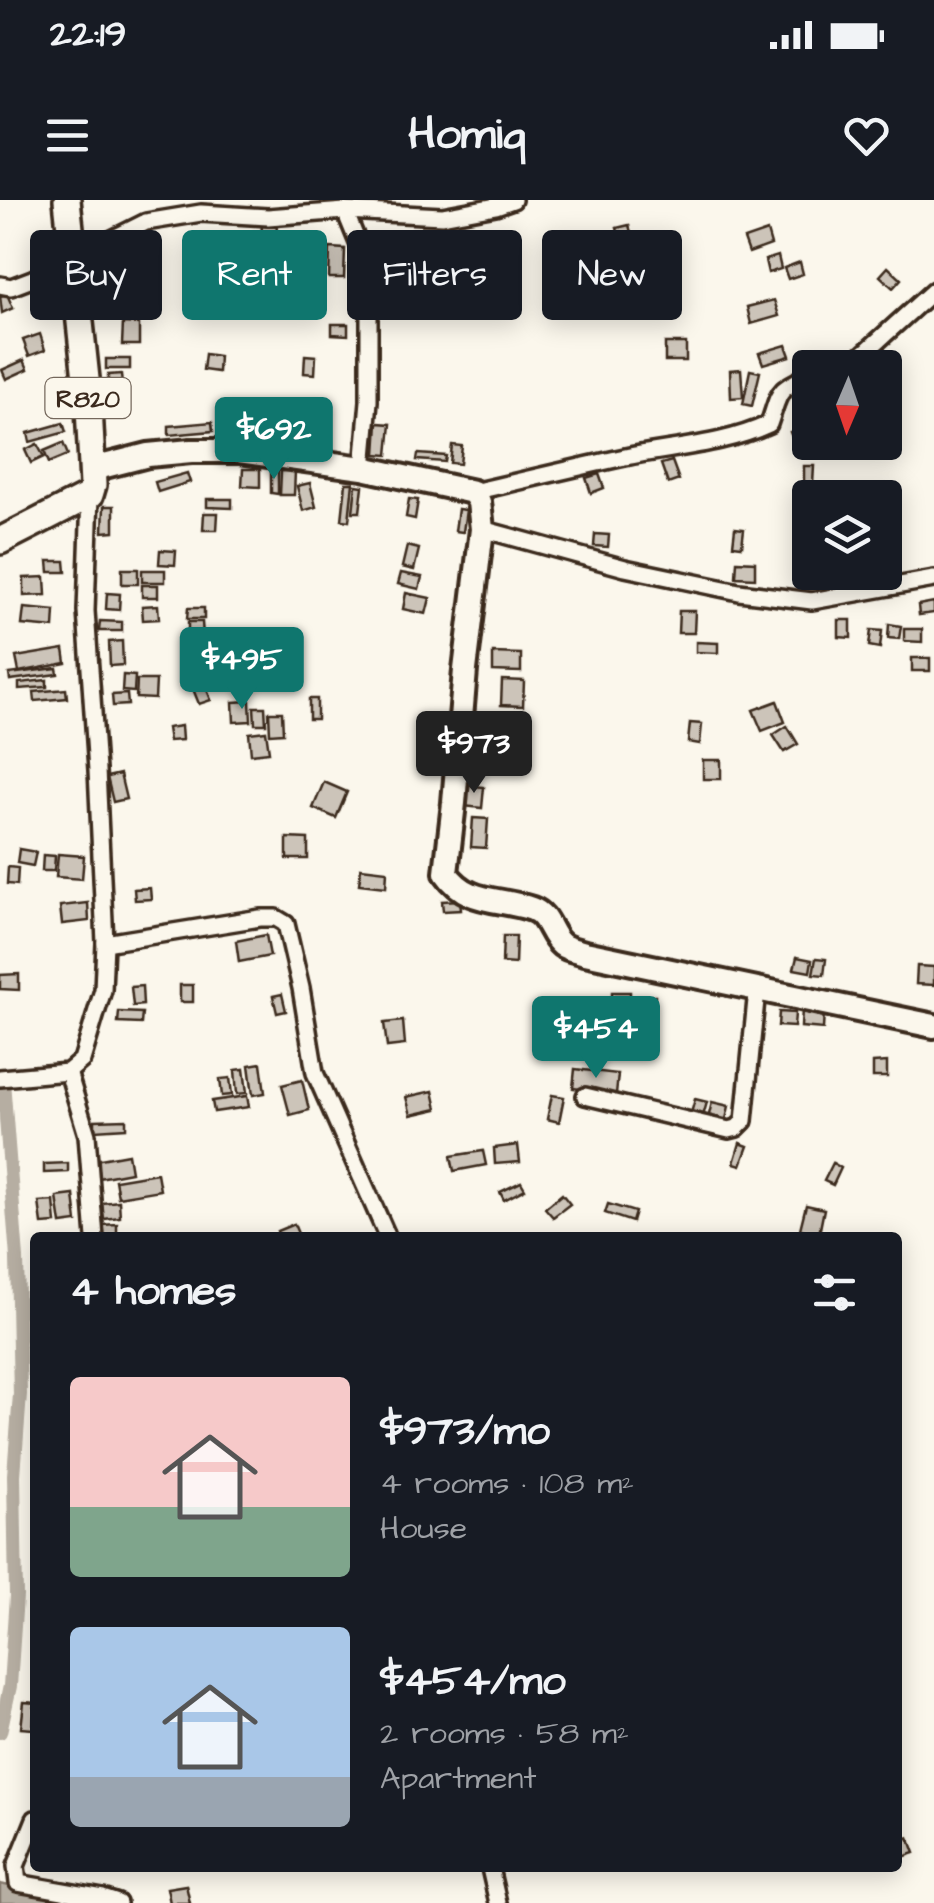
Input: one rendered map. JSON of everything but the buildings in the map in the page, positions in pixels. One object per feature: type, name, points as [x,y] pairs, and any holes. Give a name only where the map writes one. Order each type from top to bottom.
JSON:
[{"type":"main road","name":"R820","points":[[66,200],[70,230]]},
{"type":"main road","name":"R820","points":[[79,320],[94,485],[90,496]]},
{"type":"main road","points":[[93,469],[148,455],[239,451],[362,468],[473,492],[479,502],[482,529],[446,873],[455,886],[467,894],[536,910],[563,946],[585,953],[934,1026]]},
{"type":"main road","points":[[0,541],[90,496]]},
{"type":"street","points":[[129,230],[146,222],[201,213],[268,217],[345,211],[442,216],[513,200]]},
{"type":"street","points":[[345,211],[362,256],[369,290],[370,401],[362,468]]},
{"type":"street","points":[[0,285],[12,287],[30,279]]},
{"type":"street","points":[[868,350],[934,290]]},
{"type":"street","points":[[473,492],[754,431],[769,424],[776,396],[792,383]]},
{"type":"street","points":[[0,1078],[68,1072],[82,1060],[104,990],[105,943],[86,611],[90,496]]},
{"type":"street","points":[[482,529],[625,568],[739,592],[812,601],[934,579]]},
{"type":"street","points":[[105,943],[260,918],[276,918],[286,924],[315,1072],[385,1232]]},
{"type":"street","points":[[585,1096],[729,1130],[736,1128],[744,1121],[757,990]]},
{"type":"street","points":[[68,1072],[87,1134],[95,1232]]},
{"type":"street","points":[[30,1832],[16,1866],[18,1883],[118,1903]]},
{"type":"street","points":[[491,1872],[498,1903]]},
{"type":"shaded area","points":[[0,1884],[88,1903],[0,1903]]},
{"type":"waterway","points":[[0,1732],[10,1686],[16,1596],[14,1475],[20,1394],[17,1258],[3,1081]]}]
